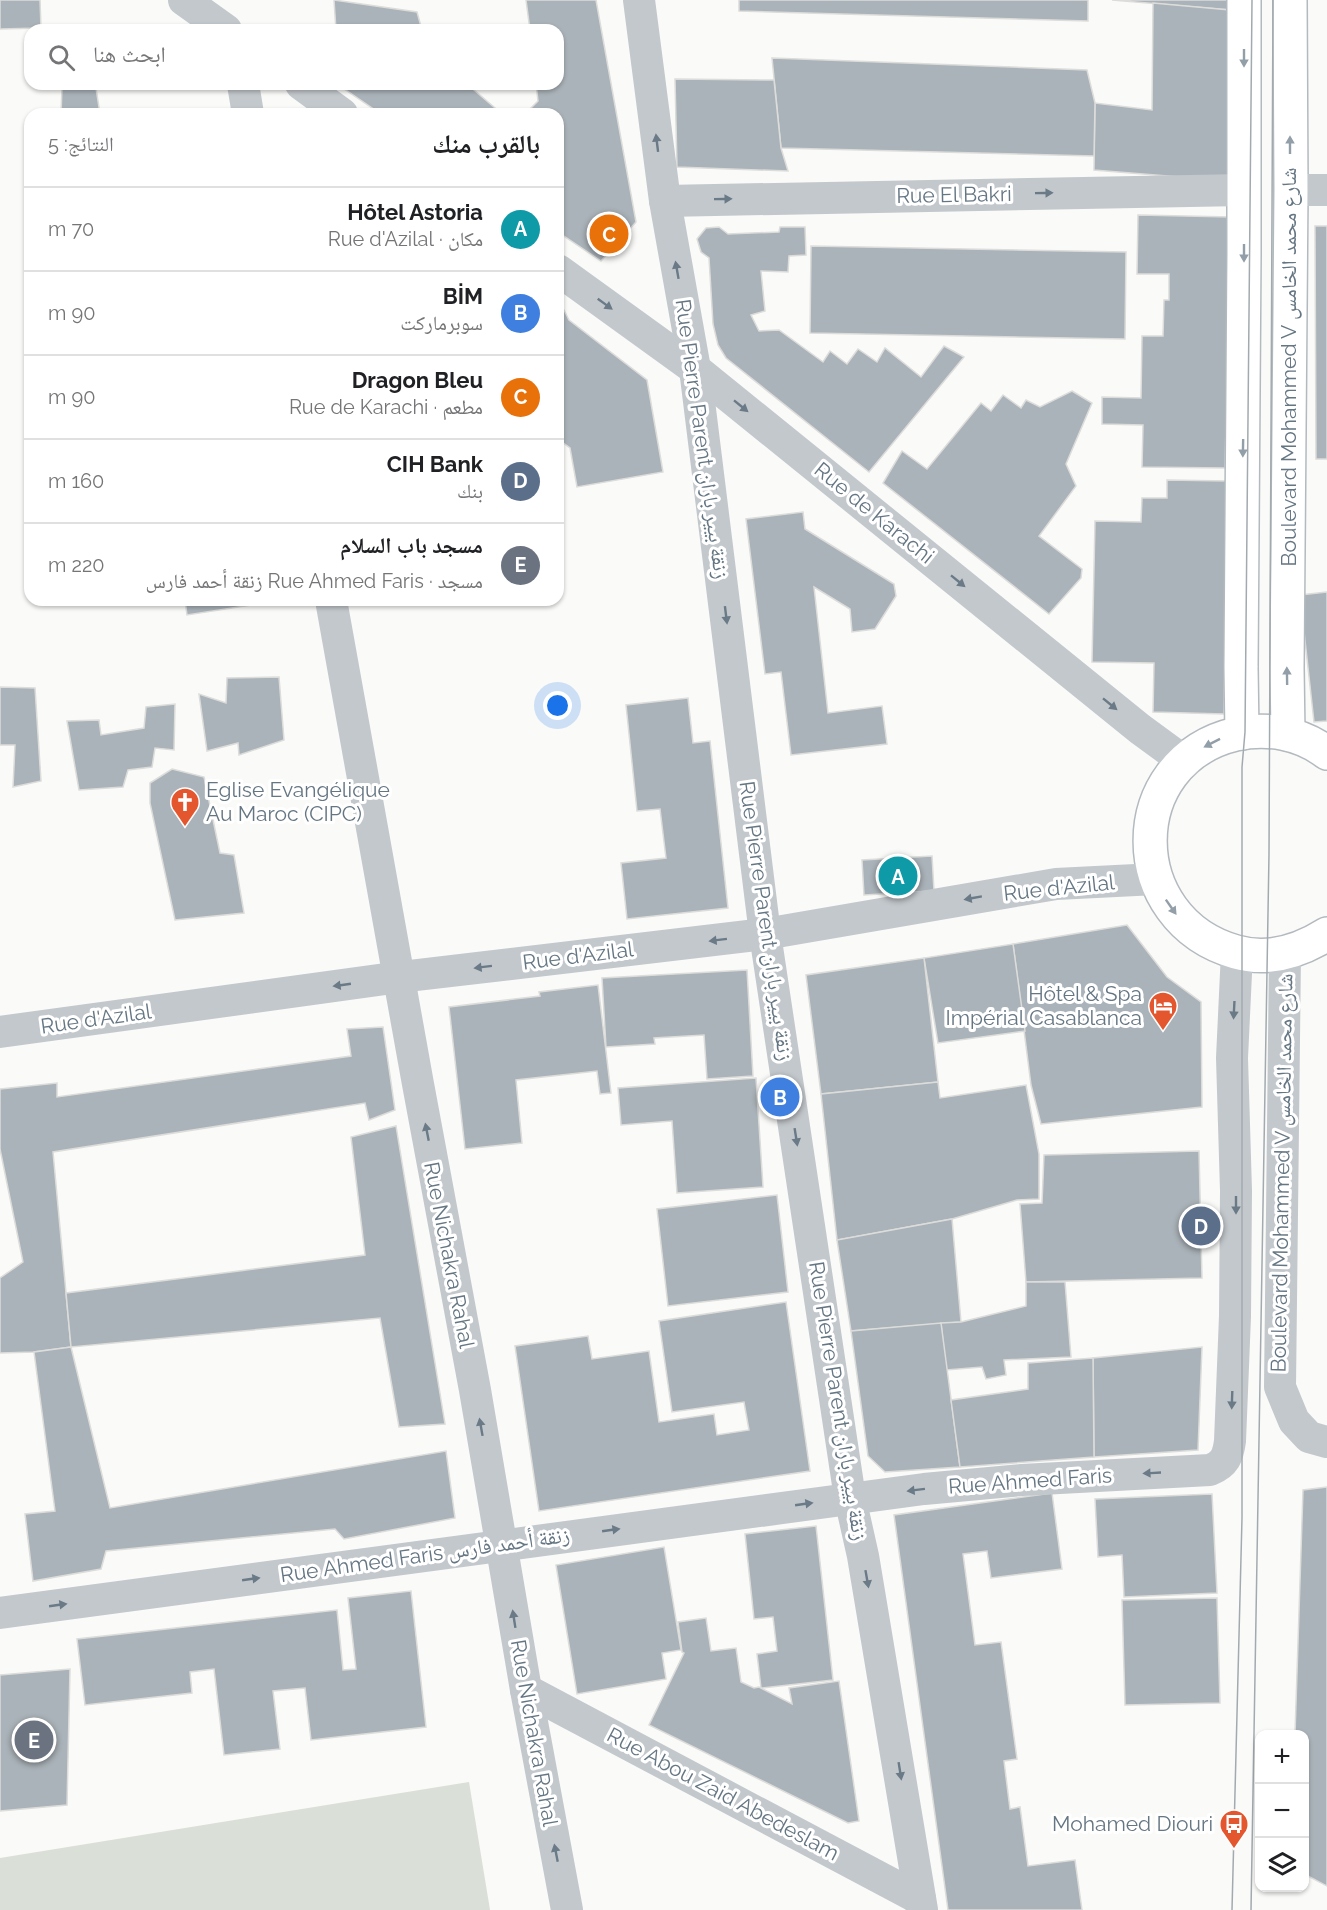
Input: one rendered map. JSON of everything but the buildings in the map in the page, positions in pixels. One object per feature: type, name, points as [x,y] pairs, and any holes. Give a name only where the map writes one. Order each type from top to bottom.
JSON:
[{"type":"street","points":[[184,0],[218,24]]},
{"type":"street","name":"Rue Pierre Parent زنقة بيير باران","points":[[639,0],[665,201],[695,369],[765,934],[850,1498],[865,1568],[921,1904]]},
{"type":"street","points":[[1242,733],[1240,667],[1244,0]]},
{"type":"street","name":"Boulevard Mohammed V شارع محمد الخامس","points":[[1288,734],[1290,0]]},
{"type":"street","points":[[244,90],[247,108]]},
{"type":"street","points":[[309,90],[334,108]]},
{"type":"street","name":"Rue El Bakri","points":[[665,201],[1243,190]]},
{"type":"street","points":[[1291,190],[1327,190]]},
{"type":"street","name":"Rue de Karachi","points":[[564,274],[695,369],[1140,729],[1185,762]]},
{"type":"street","name":"Rue Nichakra Rahal","points":[[333,606],[567,1910]]},
{"type":"street","points":[[1327,753],[1306,740],[1288,734],[1257,731],[1242,733],[1212,743],[1185,762],[1165,788],[1153,818],[1150,840],[1152,865],[1168,904],[1186,926],[1209,942],[1255,956],[1300,949],[1327,934]]},
{"type":"street","name":"Rue d'Azilal","points":[[0,1032],[400,977],[765,934],[1056,884],[1156,879]]},
{"type":"street","name":"Rue Ahmed Faris","points":[[850,1498],[1022,1480],[1210,1470],[1226,1460],[1230,1441],[1235,1316],[1236,1191],[1232,1058],[1237,952]]},
{"type":"street","name":"Boulevard Mohammed V شارع محمد الخامس","points":[[1285,953],[1280,1387],[1294,1421],[1309,1437],[1327,1442]]},
{"type":"street","name":"Rue Ahmed Faris زنقة أحمد فارس","points":[[0,1613],[850,1498]]},
{"type":"street","name":"Rue Abou Zaid Abedeslam","points":[[526,1690],[921,1904]]},
{"type":"shaded area","points":[[469,1782],[490,1910],[0,1910],[0,1858]]},
{"type":"tram line","points":[[1232,1910],[1242,1518],[1242,767],[1245,732],[1252,0]]},
{"type":"tram line","points":[[1251,1910],[1269,854],[1273,0]]},
{"type":"place","name":"Dragon Bleu","points":[[609,234]]},
{"type":"place","name":"Eglise Evangélique Au Maroc (CIPC)","points":[[185,828]]},
{"type":"place","name":"Hôtel Astoria","points":[[898,876]]},
{"type":"place","name":"Hôtel & Spa Impérial Casablanca","points":[[1163,1032]]},
{"type":"place","name":"BİM","points":[[780,1097]]},
{"type":"place","name":"CIH Bank","points":[[1201,1226]]},
{"type":"place","name":"مسجد باب السلام","points":[[34,1740]]},
{"type":"place","name":"Mohamed Diouri","points":[[1234,1850]]}]
